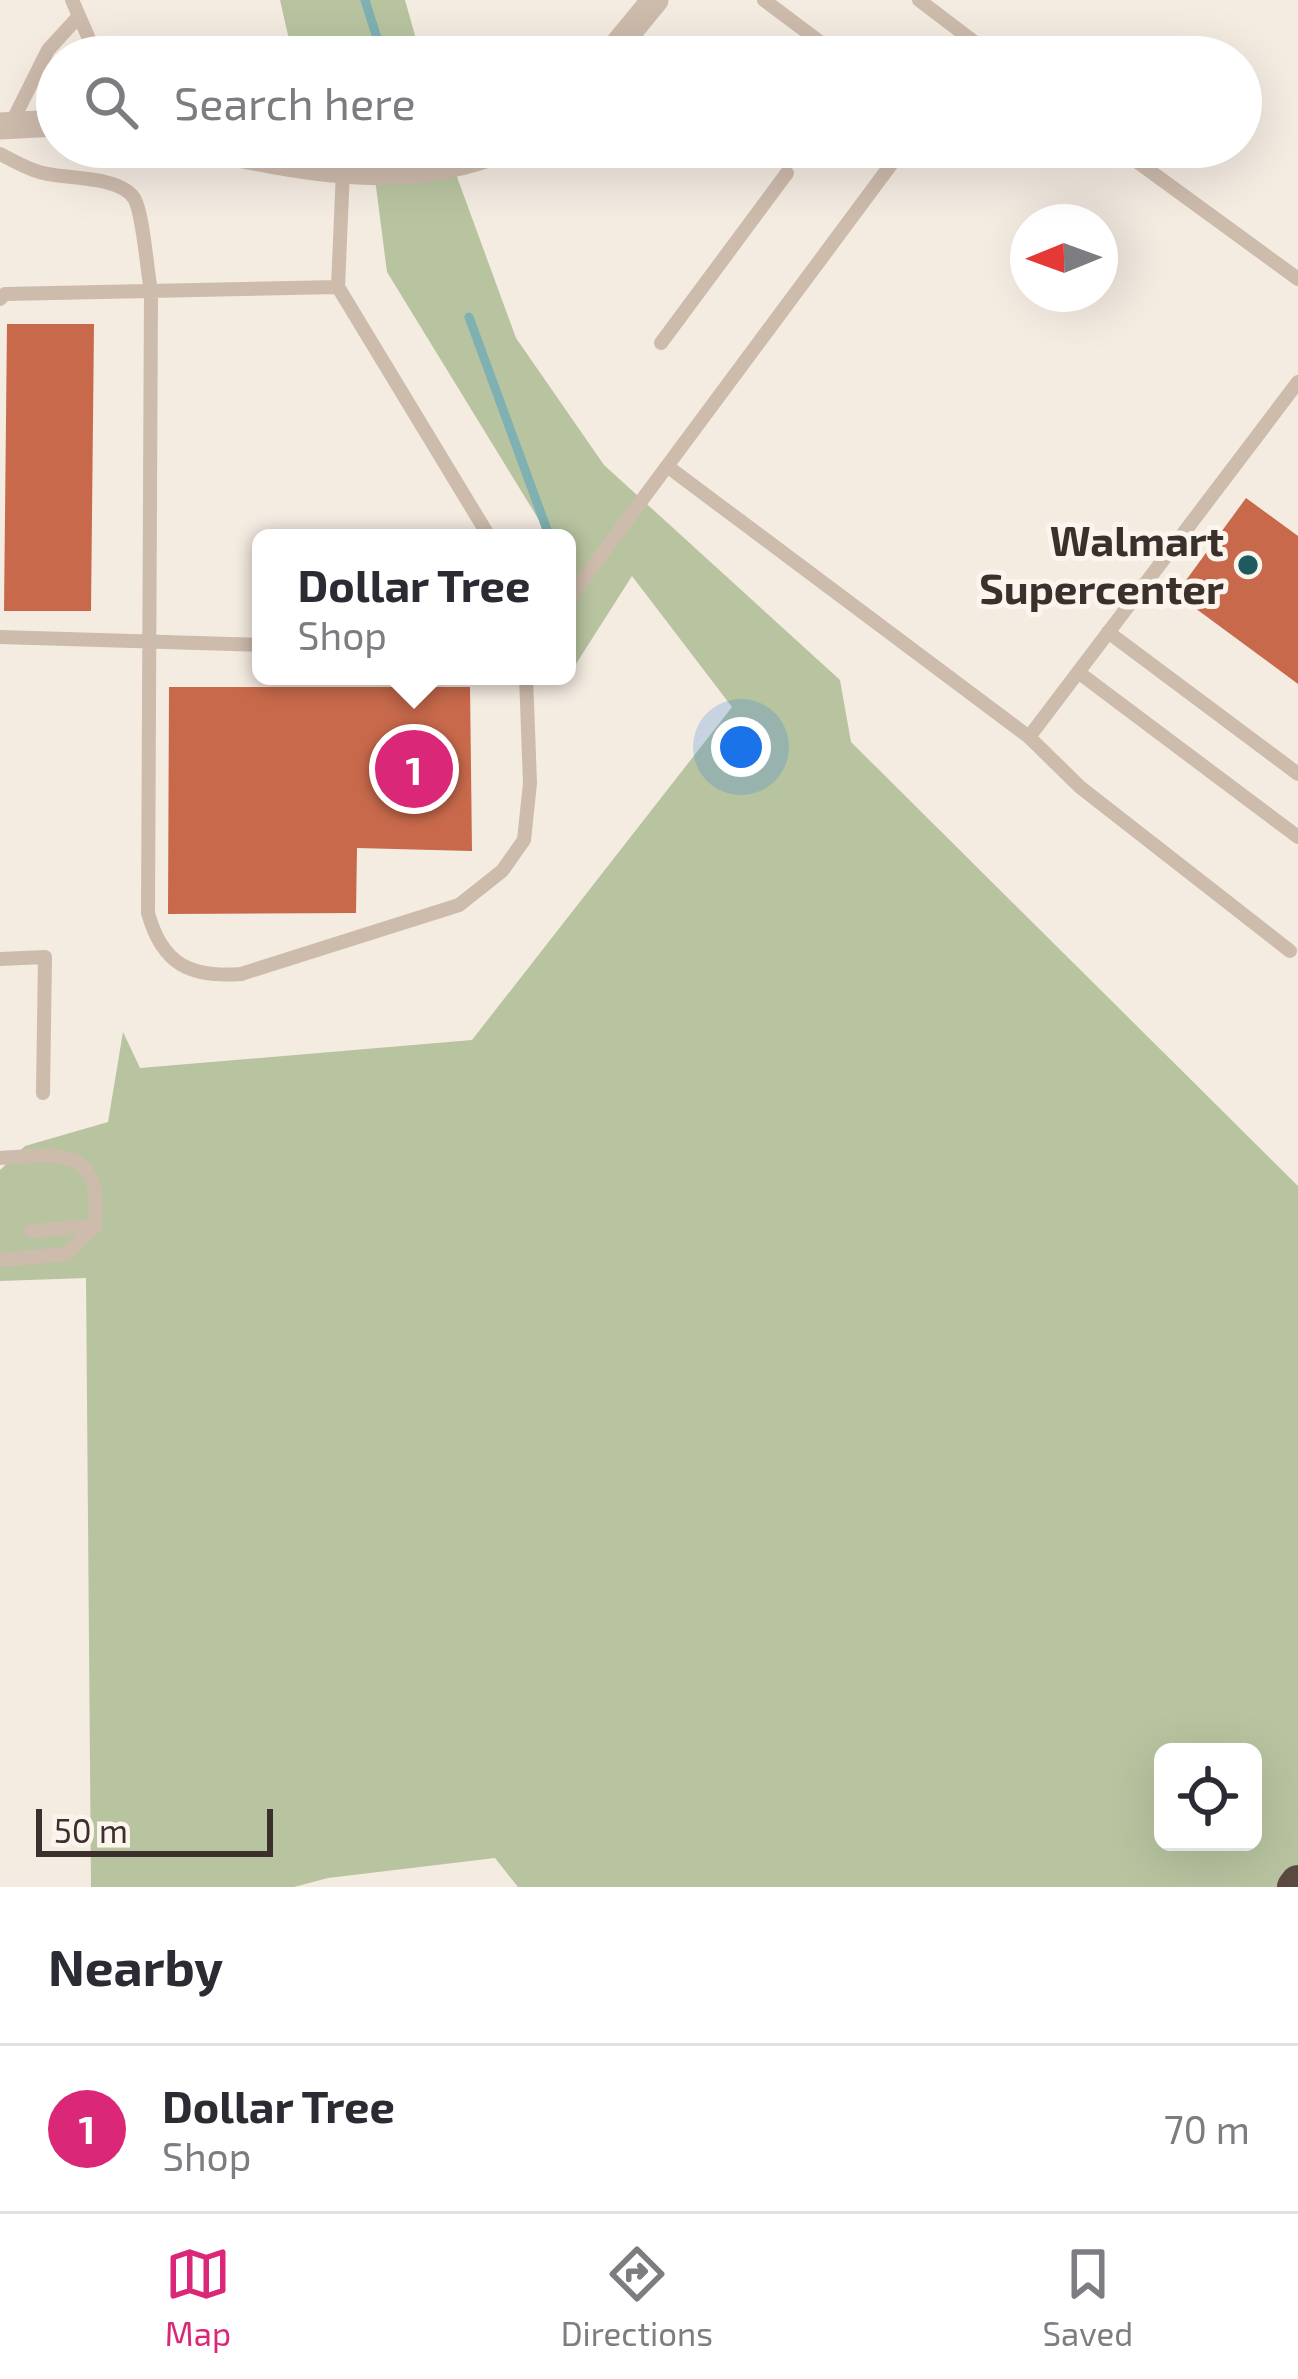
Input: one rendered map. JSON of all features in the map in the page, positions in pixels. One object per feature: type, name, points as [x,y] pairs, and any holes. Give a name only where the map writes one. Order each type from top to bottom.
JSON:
[{"type":"street","points":[[625,36],[655,0]]},
{"type":"street","points":[[6,125],[36,124]]},
{"type":"street","points":[[309,168],[451,168]]},
{"type":"lane","points":[[72,0],[88,36]]},
{"type":"lane","points":[[764,0],[812,36]]},
{"type":"lane","points":[[919,0],[962,36]]},
{"type":"lane","points":[[61,36],[79,16]]},
{"type":"lane","points":[[6,125],[36,71]]},
{"type":"lane","points":[[0,154],[39,173],[97,180],[134,197],[152,291],[148,914],[155,940],[178,963],[206,977],[241,974],[459,904],[502,871],[524,840],[530,783],[526,685]]},
{"type":"lane","points":[[576,589],[888,168]]},
{"type":"lane","points":[[1146,168],[1298,279]]},
{"type":"lane","points":[[344,170],[338,287],[485,529]]},
{"type":"lane","points":[[662,343],[787,173]]},
{"type":"lane","points":[[3,296],[338,287]]},
{"type":"lane","points":[[1029,737],[1298,382]]},
{"type":"lane","points":[[667,466],[1029,737],[1080,788],[1290,951]]},
{"type":"lane","points":[[1108,632],[1298,774]]},
{"type":"lane","points":[[0,638],[252,645]]},
{"type":"lane","points":[[1078,672],[1298,837]]},
{"type":"lane","points":[[0,958],[45,957],[44,1093]]},
{"type":"lane","points":[[0,1158],[46,1154],[77,1161],[92,1175],[98,1194],[94,1226],[66,1254],[0,1260]]},
{"type":"lane","points":[[31,1231],[94,1226]]},
{"type":"green space","points":[[280,0],[405,0],[415,36],[288,36]]},
{"type":"green space","points":[[318,168],[454,168],[516,338],[604,465],[840,680],[851,742],[1298,1186],[1295,1887],[518,1887],[495,1858],[328,1878],[294,1887],[91,1887],[86,1278],[0,1281],[0,1170],[25,1146],[108,1122],[123,1032],[140,1068],[472,1040],[732,707],[632,576],[576,664],[576,529],[544,529],[387,272],[374,171]]},
{"type":"building","points":[[7,324],[94,324],[91,611],[4,611]]},
{"type":"building","name":"Walmart Supercenter","points":[[1246,498],[1298,536],[1298,684],[1176,594]]},
{"type":"building","points":[[169,687],[470,687],[472,851],[357,848],[356,913],[168,914]]},
{"type":"waterway","points":[[365,0],[376,36]]},
{"type":"waterway","points":[[469,317],[547,529]]},
{"type":"place","name":"Walmart Supercenter","points":[[1248,565]]},
{"type":"place","name":"Dollar Tree","points":[[414,769]]}]
